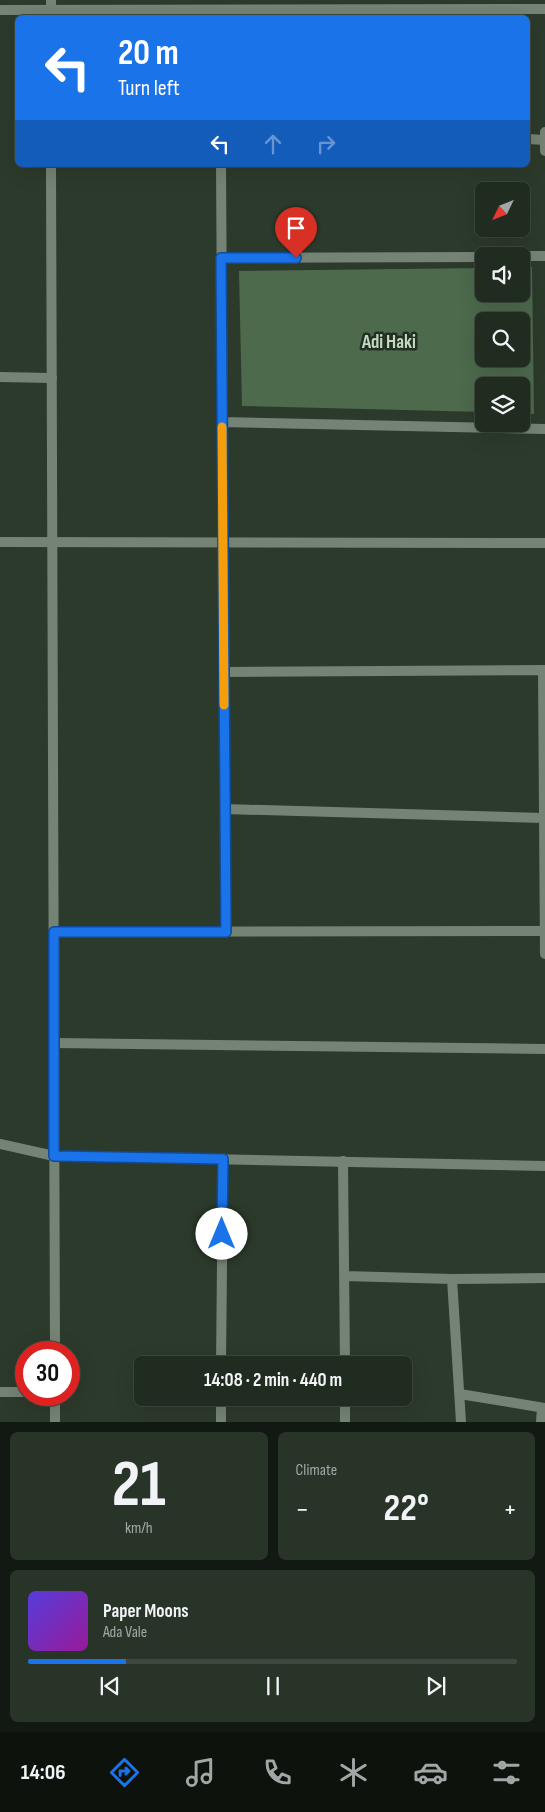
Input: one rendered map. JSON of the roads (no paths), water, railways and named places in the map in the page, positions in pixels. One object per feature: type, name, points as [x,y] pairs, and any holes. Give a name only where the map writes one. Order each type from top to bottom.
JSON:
[{"type":"street","points":[[0,10],[545,9]]},
{"type":"street","points":[[545,132],[545,151]]},
{"type":"street","points":[[530,139],[545,140]]},
{"type":"street","points":[[51,167],[55,1341]]},
{"type":"street","points":[[221,167],[226,932]]},
{"type":"street","points":[[530,256],[545,256]]},
{"type":"street","points":[[221,258],[475,257]]},
{"type":"street","points":[[0,377],[52,378]]},
{"type":"street","points":[[222,422],[545,429]]},
{"type":"street","points":[[0,542],[545,543]]},
{"type":"street","points":[[224,672],[544,670],[543,818],[545,954]]},
{"type":"street","points":[[225,810],[543,818]]},
{"type":"street","points":[[54,932],[544,932]]},
{"type":"street","points":[[54,1043],[545,1049]]},
{"type":"street","points":[[0,1144],[54,1156],[545,1166]]},
{"type":"street","points":[[221,1356],[223,1159]]},
{"type":"street","points":[[343,1161],[345,1356]]},
{"type":"street","points":[[345,1276],[452,1279],[545,1278]]},
{"type":"street","points":[[452,1279],[461,1422]]},
{"type":"street","points":[[0,1392],[15,1392]]},
{"type":"street","points":[[460,1394],[543,1408],[541,1422]]},
{"type":"street","points":[[55,1406],[55,1422]]},
{"type":"street","points":[[221,1406],[221,1422]]},
{"type":"street","points":[[345,1406],[345,1422]]},
{"type":"district","name":"Adi Haki","points":[[389,341]]}]
